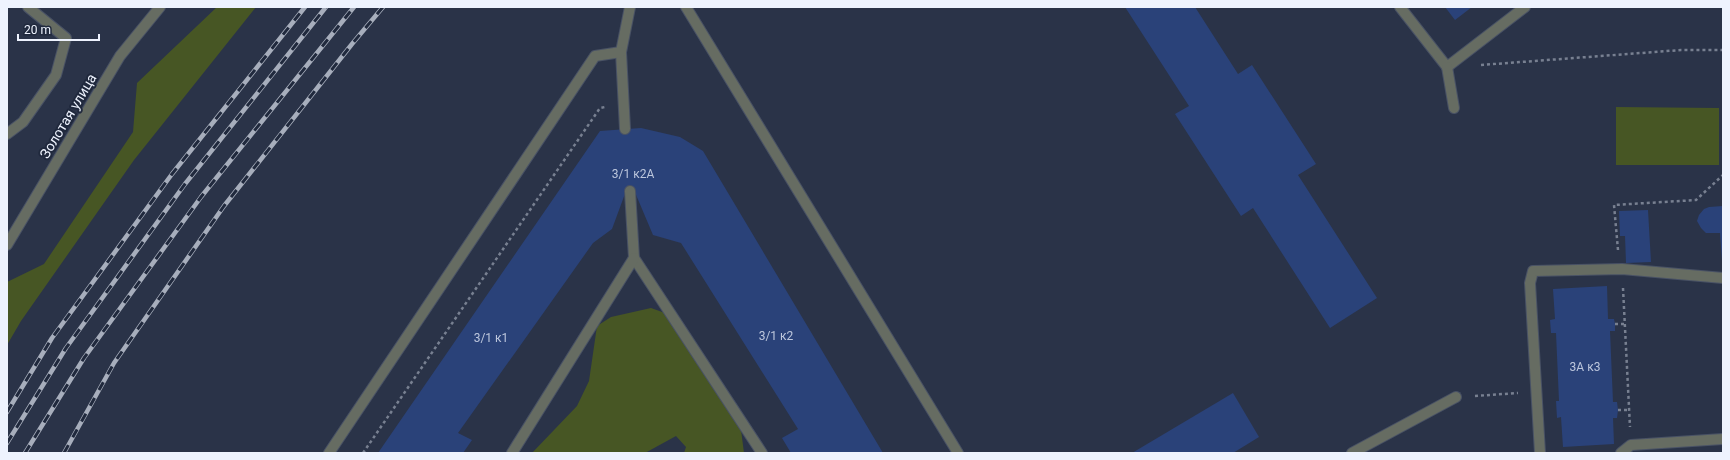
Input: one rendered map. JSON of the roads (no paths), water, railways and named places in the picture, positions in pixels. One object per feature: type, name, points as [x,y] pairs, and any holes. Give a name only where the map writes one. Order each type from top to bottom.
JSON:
[{"type":"street","points":[[7,134],[22,122],[56,75],[66,38],[28,7]]},
{"type":"street","name":"Золотая улица","points":[[7,246],[120,56],[160,7]]},
{"type":"street","points":[[625,129],[621,52],[630,7]]},
{"type":"street","points":[[686,7],[958,453]]},
{"type":"street","points":[[1400,7],[1447,68],[1454,108]]},
{"type":"street","points":[[1447,68],[1525,7]]},
{"type":"street","points":[[329,453],[595,56],[621,52]]},
{"type":"street","points":[[630,191],[634,258],[762,453]]},
{"type":"street","points":[[512,453],[634,258]]},
{"type":"street","points":[[1540,453],[1530,283],[1533,271],[1622,269],[1723,278]]},
{"type":"street","points":[[1352,453],[1456,397]]},
{"type":"street","points":[[1621,453],[1630,445],[1723,439]]},
{"type":"railway","points":[[7,412],[52,338],[172,174],[305,7]]},
{"type":"railway","points":[[7,443],[66,348],[185,184],[326,7]]},
{"type":"railway","points":[[25,453],[84,358],[201,197],[354,7]]},
{"type":"railway","points":[[64,453],[114,363],[224,206],[383,7]]}]
